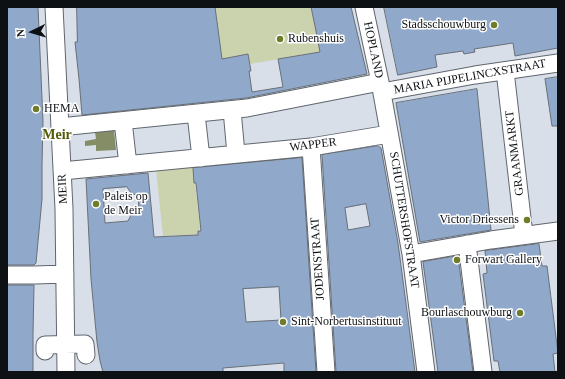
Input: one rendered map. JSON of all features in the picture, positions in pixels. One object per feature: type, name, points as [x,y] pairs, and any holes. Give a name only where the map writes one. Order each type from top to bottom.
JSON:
[{"type":"street","name":"MEIR","points":[[54,7],[62,171],[66,372]]},
{"type":"street","name":"HOPLAND","points":[[364,7],[381,87]]},
{"type":"street","name":"MARIA PIJPELINCXSTRAAT","points":[[381,87],[558,63]]},
{"type":"street","name":"GRAANMARKT","points":[[505,71],[524,235]]},
{"type":"street","points":[[60,127],[232,110],[381,87]]},
{"type":"street","name":"SCHUTTERSHOFSTRAAT","points":[[381,87],[411,254],[426,372]]},
{"type":"street","points":[[232,110],[236,154]]},
{"type":"street","points":[[196,114],[200,158]]},
{"type":"street","points":[[123,121],[128,165]]},
{"type":"street","name":"WAPPER","points":[[62,171],[311,146],[390,134]]},
{"type":"street","name":"JODENSTRAAT","points":[[311,146],[326,372]]},
{"type":"street","points":[[411,254],[524,235],[558,232]]},
{"type":"street","points":[[467,244],[483,372]]},
{"type":"street","points":[[9,275],[65,274]]},
{"type":"street","points":[[45,351],[45,345],[85,344],[86,355]]},
{"type":"shaded area","points":[[215,7],[311,7],[320,52],[250,64],[248,54],[232,57],[222,61]]},
{"type":"shaded area","points":[[114,130],[116,150],[96,151],[96,145],[85,146],[85,141],[96,139],[95,132]]},
{"type":"shaded area","points":[[193,165],[200,228],[198,235],[163,236],[156,169]]},
{"type":"building","points":[[7,7],[38,7],[43,121],[42,199],[36,263],[34,265],[7,265]]},
{"type":"building","points":[[77,7],[215,7],[222,59],[248,54],[251,71],[249,71],[252,92],[283,87],[278,59],[320,52],[311,7],[351,7],[367,74],[246,98],[82,115],[75,42],[77,42]]},
{"type":"building","name":"Stadsschouwburg","points":[[384,7],[558,7],[558,48],[515,56],[513,43],[474,49],[475,52],[464,54],[463,51],[435,55],[437,67],[398,75]]},
{"type":"building","points":[[558,77],[558,126],[552,126],[545,79]]},
{"type":"building","points":[[477,89],[491,230],[420,242],[396,103]]},
{"type":"building","points":[[378,146],[381,148],[398,243],[415,372],[336,372],[322,155]],"holes":[[[366,204],[370,226],[348,230],[345,208]]]},
{"type":"building","points":[[302,158],[316,372],[284,372],[284,363],[223,368],[223,372],[103,372],[97,342],[91,279],[86,179],[148,173],[154,237],[198,235],[198,231],[201,231],[193,168]],"holes":[[[127,187],[131,193],[138,196],[139,210],[132,213],[128,221],[105,223],[103,189]],[[279,287],[281,320],[246,322],[243,289]]]},
{"type":"building","name":"Bourlaschouwburg","points":[[539,244],[542,266],[547,266],[558,353],[553,354],[555,372],[500,372],[498,361],[494,361],[483,274],[487,273],[485,251]]},
{"type":"building","points":[[458,256],[473,372],[438,372],[423,262]]},
{"type":"building","points":[[7,285],[34,285],[33,372],[7,372]]},
{"type":"place","name":"Stadsschouwburg","points":[[494,25]]},
{"type":"place","name":"Rubenshuis","points":[[280,39]]},
{"type":"place","name":"HEMA","points":[[36,109]]},
{"type":"place","name":"Paleis op de Meir","points":[[96,204]]},
{"type":"place","name":"Victor Driessens","points":[[527,220]]},
{"type":"place","name":"Forwart Gallery","points":[[457,260]]},
{"type":"place","name":"Bourlaschouwburg","points":[[520,313]]},
{"type":"place","name":"Sint-Norbertusinstituut","points":[[283,322]]},
{"type":"district","name":"Meir","points":[[57,135]]}]
